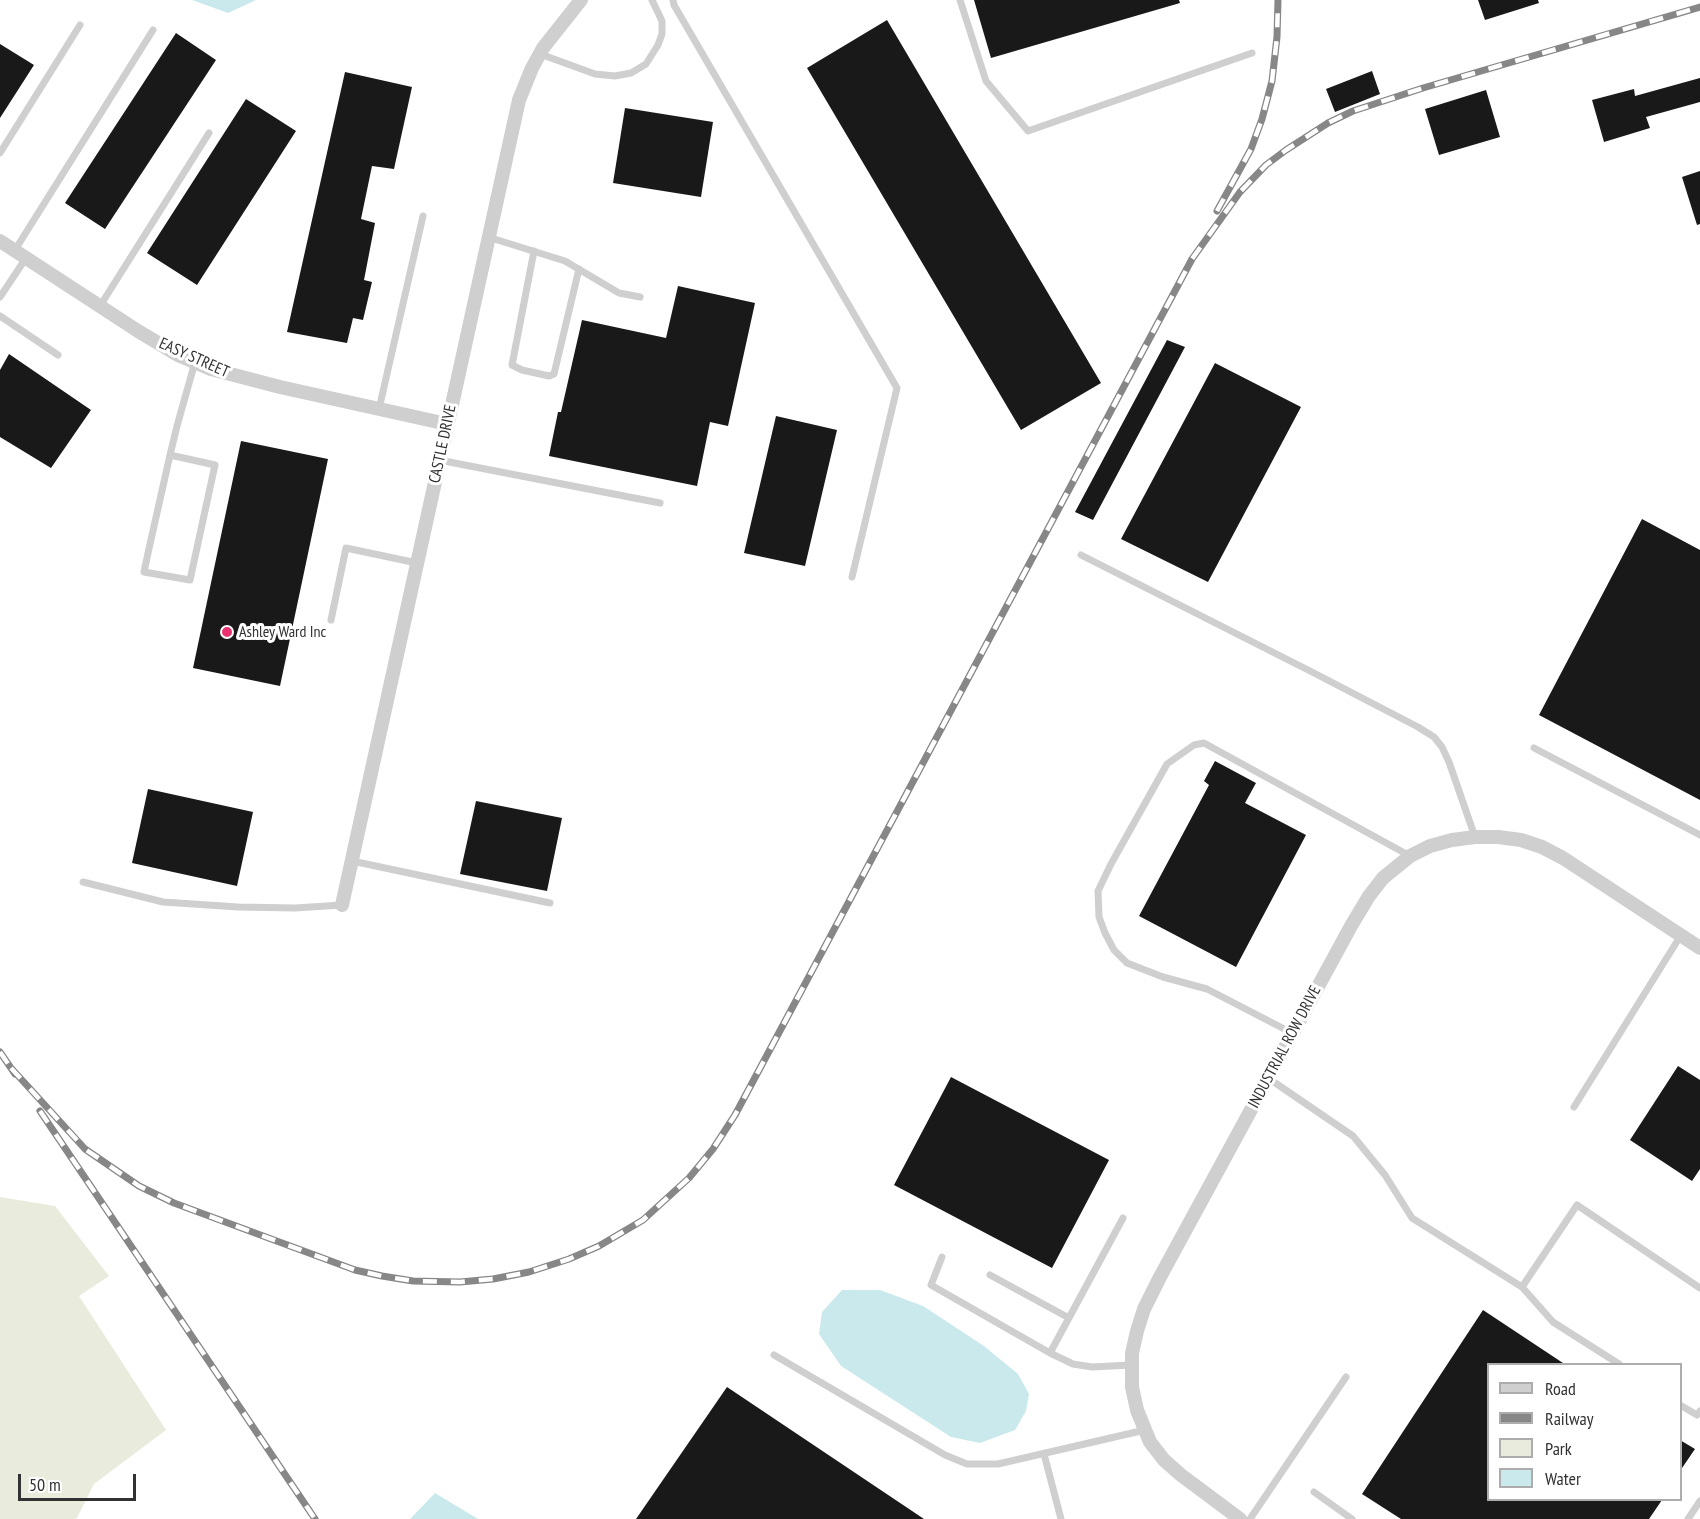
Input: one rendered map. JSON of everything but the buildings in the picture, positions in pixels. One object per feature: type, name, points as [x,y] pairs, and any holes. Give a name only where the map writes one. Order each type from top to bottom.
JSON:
[{"type":"street","name":"CASTLE DRIVE","points":[[342,905],[519,100],[540,54],[556,29],[581,0]]},
{"type":"street","name":"EASY STREET","points":[[0,241],[138,331],[195,362],[234,376],[447,424]]},
{"type":"street","name":"INDUSTRIAL ROW DRIVE","points":[[1231,1517],[1164,1460],[1150,1442],[1137,1410],[1132,1387],[1131,1365],[1137,1331],[1144,1309],[1292,1033],[1369,896],[1383,878],[1410,856],[1430,846],[1475,837],[1521,840],[1542,847],[1563,858],[1699,946]]},
{"type":"lane","points":[[540,54],[595,74],[615,76],[631,73],[646,64],[662,34],[662,21],[652,0]]},
{"type":"lane","points":[[674,0],[674,4],[897,388],[852,577]]},
{"type":"lane","points":[[960,0],[986,81],[1028,130],[1252,53]]},
{"type":"lane","points":[[0,153],[80,25]]},
{"type":"lane","points":[[0,297],[20,254],[153,30]]},
{"type":"lane","points":[[100,306],[209,133]]},
{"type":"lane","points":[[379,409],[423,216]]},
{"type":"lane","points":[[488,237],[565,261],[619,293],[640,297]]},
{"type":"lane","points":[[534,251],[512,365],[522,370],[549,376],[554,374],[579,269]]},
{"type":"lane","points":[[0,316],[58,355]]},
{"type":"lane","points":[[170,455],[215,465],[190,580],[144,572],[170,455],[195,362]]},
{"type":"lane","points":[[439,460],[660,503]]},
{"type":"lane","points":[[331,620],[346,548],[417,563]]},
{"type":"lane","points":[[1081,555],[1314,673],[1434,737],[1449,762],[1475,837]]},
{"type":"lane","points":[[1292,1033],[1207,989],[1164,977],[1127,963],[1114,950],[1105,933],[1099,917],[1098,891],[1116,854],[1167,764],[1194,745],[1204,743],[1410,856]]},
{"type":"lane","points":[[1534,748],[1700,835]]},
{"type":"lane","points":[[352,861],[550,903]]},
{"type":"lane","points":[[83,882],[163,902],[295,908],[342,905]]},
{"type":"lane","points":[[1574,1107],[1681,935]]},
{"type":"lane","points":[[1268,1078],[1353,1136],[1385,1175],[1412,1218],[1522,1287],[1553,1322],[1615,1363]]},
{"type":"lane","points":[[1522,1287],[1577,1205],[1700,1287]]},
{"type":"lane","points":[[1050,1353],[1123,1218]]},
{"type":"lane","points":[[942,1257],[931,1285],[1050,1353],[1074,1364],[1092,1367],[1131,1365]]},
{"type":"lane","points":[[990,1275],[1069,1318]]},
{"type":"lane","points":[[774,1355],[945,1455],[967,1464],[998,1464],[1145,1430]]},
{"type":"lane","points":[[1250,1519],[1346,1377]]},
{"type":"lane","points":[[1682,1405],[1697,1415],[1700,1411]]},
{"type":"lane","points":[[1044,1454],[1061,1519]]},
{"type":"lane","points":[[1314,1492],[1352,1519]]},
{"type":"lane","points":[[1688,1519],[1700,1500]]},
{"type":"green space","points":[[0,1197],[55,1206],[109,1276],[79,1296],[166,1430],[94,1484],[77,1518],[74,1519],[0,1519]]},
{"type":"water","points":[[192,0],[256,0],[228,13]]},
{"type":"water","points":[[842,1290],[880,1290],[923,1306],[984,1346],[1018,1374],[1029,1394],[1026,1411],[1015,1430],[980,1443],[951,1437],[841,1366],[819,1334],[822,1312]]},
{"type":"water","points":[[435,1493],[478,1519],[410,1519]]},
{"type":"railway","points":[[1217,211],[1251,149],[1262,119],[1272,81],[1278,0]]},
{"type":"railway","points":[[11,1068],[85,1149],[139,1186],[174,1203],[355,1270],[413,1281],[460,1282],[493,1279],[529,1272],[569,1259],[599,1246],[643,1220],[689,1178],[713,1149],[735,1115],[1192,259],[1240,192],[1266,165],[1286,150],[1328,123],[1353,111],[1423,88],[1700,7]]},
{"type":"railway","points":[[0,1052],[15,1074]]},
{"type":"railway","points":[[40,1111],[315,1519]]},
{"type":"place","name":"Ashley Ward Inc","points":[[227,632]]}]
